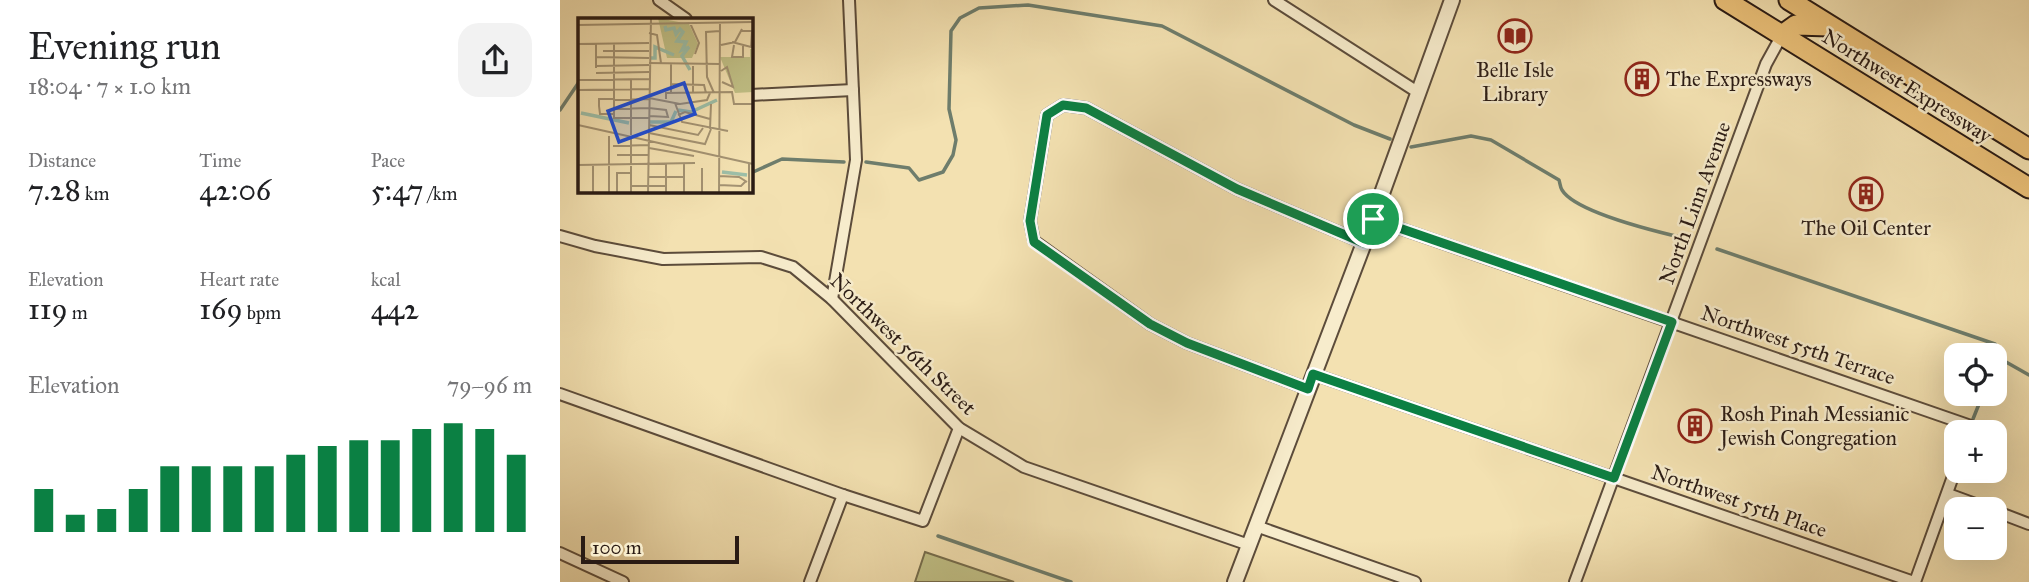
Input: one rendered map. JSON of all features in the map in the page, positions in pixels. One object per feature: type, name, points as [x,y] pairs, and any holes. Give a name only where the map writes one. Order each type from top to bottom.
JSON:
[{"type":"highway","name":"Northwest Expressway","points":[[1724,0],[2029,188]]},
{"type":"highway","name":"Northwest Expressway","points":[[1790,0],[2029,149]]},
{"type":"highway","points":[[1782,35],[1796,25],[1830,26]]},
{"type":"street","points":[[659,0],[685,18]]},
{"type":"street","points":[[832,299],[856,160],[849,0]]},
{"type":"street","points":[[1274,0],[1419,93]]},
{"type":"street","points":[[1235,582],[1373,219],[1452,0]]},
{"type":"street","name":"North Linn Avenue","points":[[1575,582],[1766,64],[1782,35]]},
{"type":"street","points":[[752,95],[853,90]]},
{"type":"street","points":[[1308,389],[1187,343],[1150,324],[1034,242],[1030,221],[1047,115],[1063,105],[1086,108],[1237,189],[1364,243]]},
{"type":"street","name":"Northwest 55th Terrace","points":[[1373,219],[1945,420]]},
{"type":"street","name":"Northwest 56th Street","points":[[560,236],[595,247],[663,259],[761,257],[793,267],[832,299],[959,428],[1024,467],[1249,545]]},
{"type":"street","name":"Northwest 55th Place","points":[[1313,374],[1914,582]]},
{"type":"street","points":[[560,394],[923,521],[959,428]]},
{"type":"street","points":[[1914,582],[1951,483]]},
{"type":"street","points":[[1948,494],[1956,497]]},
{"type":"street","points":[[810,582],[843,495]]},
{"type":"street","points":[[2007,516],[2029,524]]},
{"type":"street","points":[[1256,526],[1415,582]]},
{"type":"street","points":[[560,553],[622,582]]},
{"type":"green space","points":[[925,552],[1014,582],[915,582]]},
{"type":"waterway","points":[[866,162],[909,168],[919,180],[943,172],[953,155],[956,140],[949,109],[951,31],[960,18],[979,8],[1028,5],[1162,26],[1354,125],[1390,139]]},
{"type":"waterway","points":[[560,110],[578,83]]},
{"type":"waterway","points":[[1411,147],[1471,136],[1491,140],[1559,180],[1562,190],[1584,207],[1620,221],[1688,239]]},
{"type":"waterway","points":[[752,173],[782,159],[844,162]]},
{"type":"waterway","points":[[1717,249],[1995,344],[2006,362],[2029,375]]},
{"type":"waterway","points":[[1973,419],[1978,406]]},
{"type":"waterway","points":[[938,536],[1071,582]]},
{"type":"place","name":"Belle Isle Library","points":[[1515,36]]},
{"type":"place","name":"The Expressways","points":[[1642,79]]},
{"type":"place","name":"The Oil Center","points":[[1866,194]]},
{"type":"place","name":"Rosh Pinah Messianic Jewish Congregation","points":[[1695,426]]},
{"type":"route","points":[[1063,105],[1086,108],[1237,189],[1364,243],[1373,219],[1672,322],[1614,478],[1313,374],[1308,389],[1187,343],[1150,324],[1034,242],[1030,221],[1047,115],[1063,105]]}]
